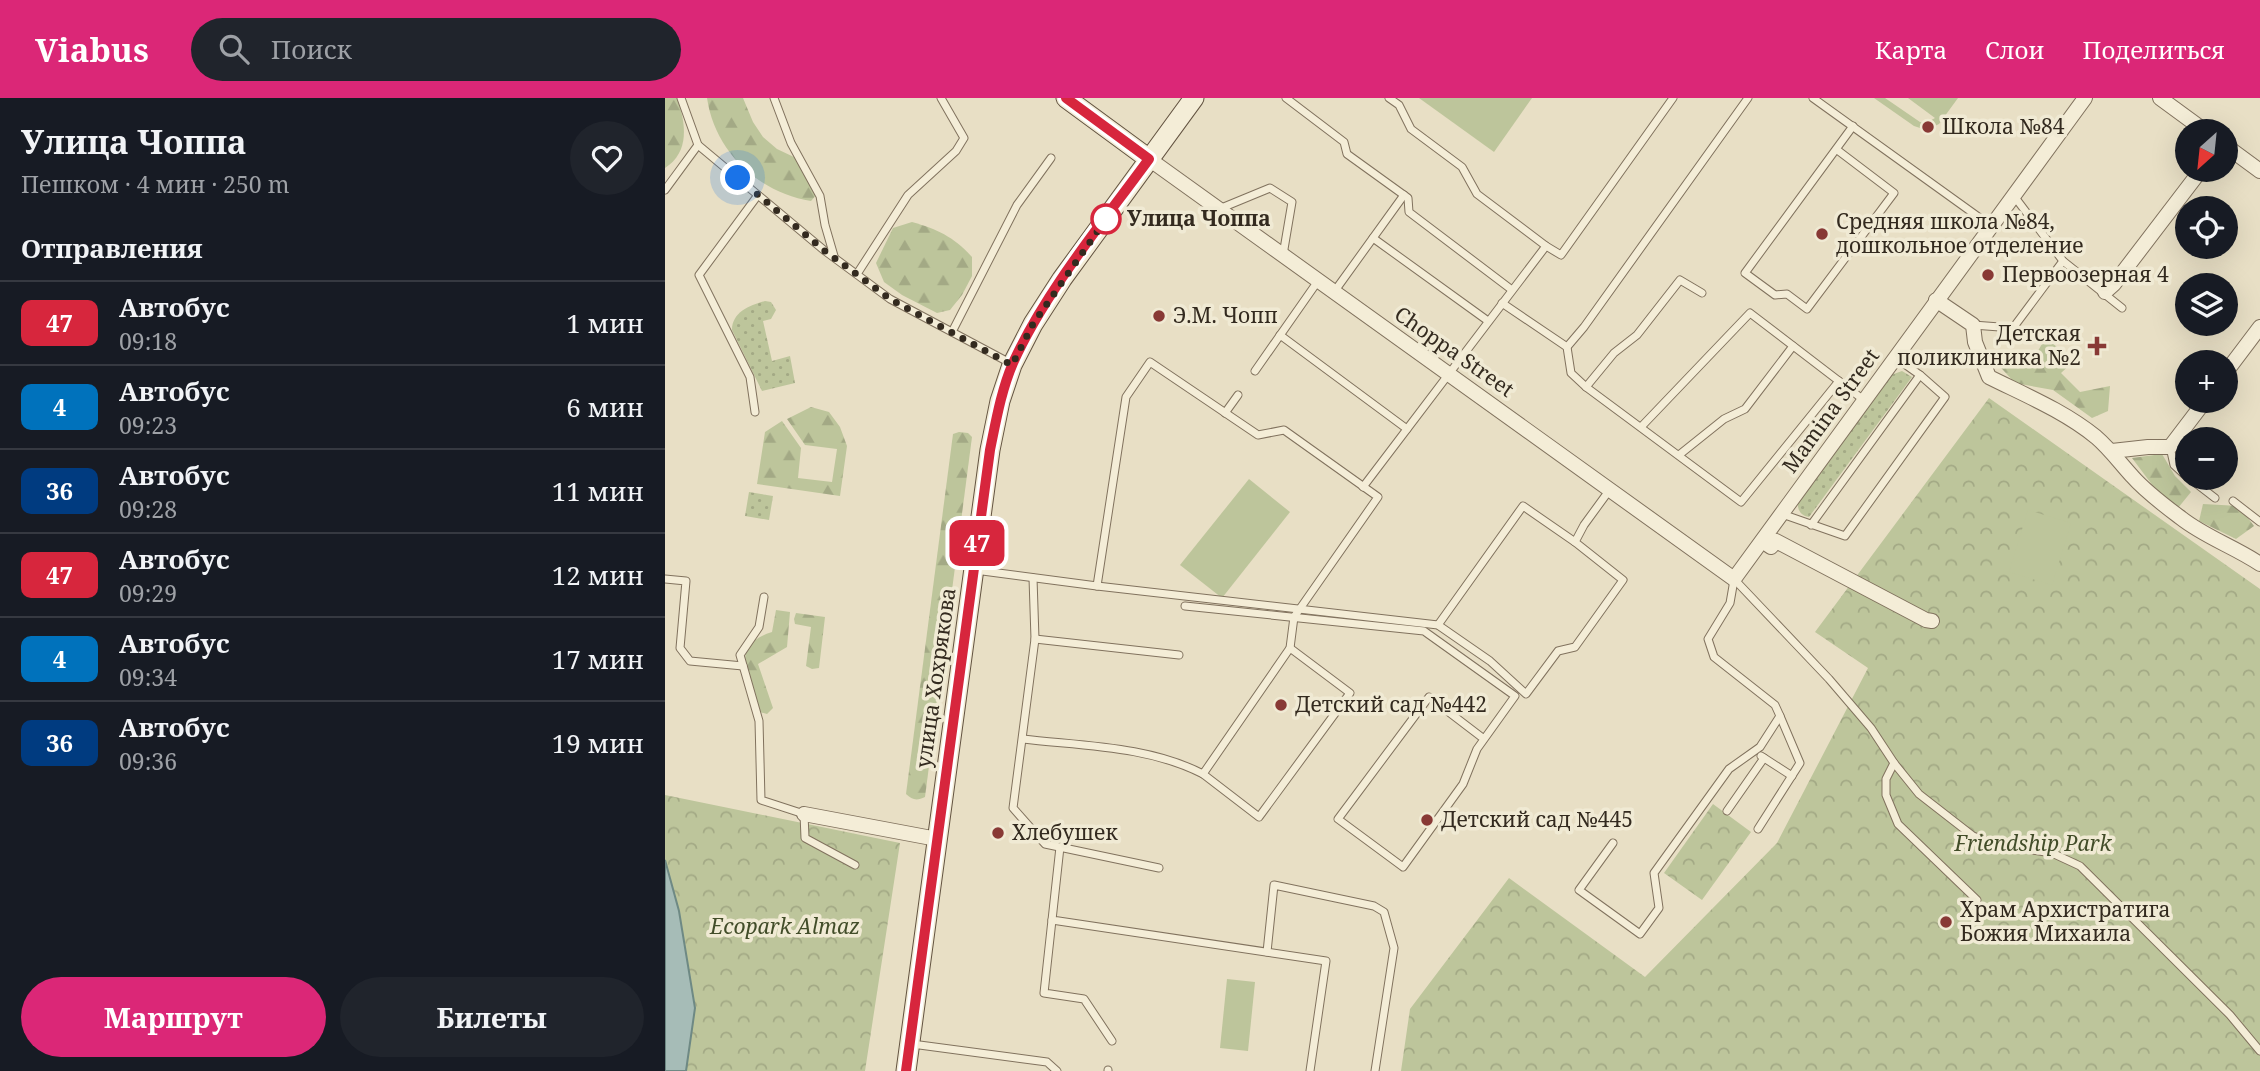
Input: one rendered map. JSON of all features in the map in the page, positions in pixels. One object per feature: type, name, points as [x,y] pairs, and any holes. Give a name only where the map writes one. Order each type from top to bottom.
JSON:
[{"type":"main road","points":[[1066,98],[1149,159]]},
{"type":"main road","name":"улица Хохрякова","points":[[906,1071],[990,450],[1000,401],[1012,365],[1033,324],[1193,98]]},
{"type":"street","name":"Mamina Street","points":[[1734,579],[2085,98]]},
{"type":"street","points":[[2160,98],[2189,119]]},
{"type":"street","points":[[2238,155],[2260,171]]},
{"type":"street","name":"Choppa Street","points":[[1149,159],[1448,375],[1611,488],[1734,579]]},
{"type":"street","points":[[2105,292],[2114,284],[2192,182]]},
{"type":"street","points":[[1936,300],[1973,326],[1975,342],[1989,377],[2066,416],[2112,451],[2144,488],[2179,517],[2197,530],[2260,563]]},
{"type":"street","points":[[2238,356],[2260,327]]},
{"type":"street","points":[[2112,451],[2170,447],[2196,413]]},
{"type":"street","points":[[1768,545],[1771,547],[1776,541],[1932,621]]},
{"type":"street","points":[[804,814],[937,839]]},
{"type":"lane","points":[[681,98],[698,145],[834,257],[890,299],[1012,365]]},
{"type":"lane","points":[[774,98],[791,144],[820,196],[834,257]]},
{"type":"lane","points":[[1286,98],[1344,142],[1347,154],[1408,198],[1409,212],[1512,290]]},
{"type":"lane","points":[[1389,98],[1399,105],[1411,129],[1462,167],[1477,194],[1561,255],[1674,98]]},
{"type":"lane","points":[[1748,98],[1567,347],[1571,373],[1741,502],[1839,381]]},
{"type":"lane","points":[[1813,98],[1991,226]]},
{"type":"lane","points":[[857,274],[908,195],[956,151],[964,138],[945,100]]},
{"type":"lane","points":[[1836,149],[1894,192],[1807,309],[1787,294],[1775,295],[1745,273],[1836,149],[1853,126]]},
{"type":"lane","points":[[665,190],[698,145]]},
{"type":"lane","points":[[952,332],[1017,205],[1051,158]]},
{"type":"lane","points":[[1218,209],[1270,187],[1292,202],[1283,255]]},
{"type":"lane","points":[[755,412],[750,377],[699,275],[758,195]]},
{"type":"lane","points":[[1333,292],[1404,195]]},
{"type":"lane","points":[[2014,196],[2063,261],[2122,308]]},
{"type":"lane","points":[[1373,237],[1489,321]]},
{"type":"lane","points":[[1363,487],[1546,246]]},
{"type":"lane","points":[[1973,326],[2013,328],[2063,261]]},
{"type":"lane","points":[[1586,387],[1614,353],[1637,335],[1680,279],[1702,293]]},
{"type":"lane","points":[[1255,371],[1318,281]]},
{"type":"lane","points":[[1502,303],[1567,347]]},
{"type":"lane","points":[[1641,426],[1750,313],[1865,401]]},
{"type":"lane","points":[[1280,335],[1406,429]]},
{"type":"lane","points":[[1679,455],[1724,419],[1745,409],[1793,346]]},
{"type":"lane","points":[[1781,514],[1845,536],[1945,397],[1896,358]]},
{"type":"lane","points":[[1097,586],[1126,397],[1150,362],[1258,435],[1284,430],[1378,497],[1297,614],[1290,648],[1203,775]]},
{"type":"lane","points":[[1811,525],[1920,375]]},
{"type":"lane","points":[[1225,413],[1238,395]]},
{"type":"lane","points":[[2170,447],[2175,465]]},
{"type":"lane","points":[[1575,542],[1611,488]]},
{"type":"lane","points":[[2205,490],[2215,498]]},
{"type":"lane","points":[[2233,501],[2260,522]]},
{"type":"lane","points":[[1185,606],[1438,625],[1490,661],[1526,694],[1557,651],[1575,646],[1623,580],[1523,506],[1438,625]]},
{"type":"lane","points":[[974,570],[1424,631],[1515,696],[1477,749],[1463,784],[1403,867],[1338,819],[1429,697],[1484,738]]},
{"type":"lane","points":[[1034,578],[1035,639],[1013,808],[1045,844],[1159,868]]},
{"type":"lane","points":[[665,579],[686,581],[680,648],[690,661],[743,666]]},
{"type":"lane","points":[[1734,579],[1730,603],[1708,639],[1714,657],[1775,705],[1800,763],[1758,829]]},
{"type":"lane","points":[[1734,579],[1871,728],[1919,794],[1973,836],[1994,844],[2052,853],[2080,866],[2230,1015],[2260,1051]]},
{"type":"lane","points":[[764,597],[759,627],[740,655],[759,721],[761,800],[804,814],[805,838],[855,865]]},
{"type":"lane","points":[[1035,639],[1179,655]]},
{"type":"lane","points":[[1023,739],[1146,754],[1185,765],[1203,775],[1259,817],[1350,693],[1290,648]]},
{"type":"lane","points":[[1613,843],[1579,890],[1640,934],[1659,908],[1654,873],[1729,769],[1760,747],[1780,716]]},
{"type":"lane","points":[[1755,751],[1791,776]]},
{"type":"lane","points":[[1727,811],[1764,758]]},
{"type":"lane","points":[[1894,763],[1885,779],[1886,795],[1898,824],[1977,900]]},
{"type":"lane","points":[[1060,846],[1044,993],[1084,999],[1112,1041]]},
{"type":"lane","points":[[1267,952],[1274,885],[1374,906],[1384,912],[1394,948],[1375,1071]]},
{"type":"lane","points":[[1052,920],[1327,961],[1310,1071]]},
{"type":"lane","points":[[910,1043],[1047,1062],[1057,1071]]},
{"type":"green space","points":[[665,98],[677,98],[684,136],[679,154],[665,168]]},
{"type":"green space","points":[[707,98],[743,98],[763,137],[777,149],[796,158],[818,193],[811,201],[774,189],[742,166],[719,136]]},
{"type":"green space","points":[[1419,98],[1532,98],[1494,152]]},
{"type":"green space","points":[[1874,98],[1885,98],[1920,122],[1926,123],[1935,118],[1908,98],[1958,98],[1939,124],[1926,130],[1914,126]]},
{"type":"green space","points":[[912,222],[945,235],[972,257],[972,276],[950,310],[937,313],[902,295],[884,282],[876,263],[893,228]]},
{"type":"green space","points":[[765,301],[771,302],[776,310],[771,319],[763,321],[772,361],[790,356],[795,383],[762,391],[732,330],[738,314]]},
{"type":"green space","points":[[2046,337],[2073,362],[2061,373],[2080,392],[2110,386],[2108,411],[2092,418],[2053,390],[2015,383],[1992,358],[2035,356]]},
{"type":"green space","points":[[1902,371],[1912,377],[1809,517],[1802,514],[1798,502],[1891,375]]},
{"type":"green space","name":"Friendship Park","points":[[1989,398],[2260,589],[2260,1071],[1401,1071],[1410,1009],[1509,878],[1645,977],[1777,843],[1868,668],[1815,632]]},
{"type":"green space","points":[[811,407],[829,412],[840,427],[847,446],[840,496],[757,484],[765,432],[782,421],[801,448],[798,478],[832,482],[837,449],[805,445],[787,419]]},
{"type":"green space","points":[[968,433],[972,437],[925,797],[915,799],[906,794],[953,434]]},
{"type":"green space","points":[[2162,454],[2175,476],[2175,490],[2191,492],[2178,508],[2153,486],[2132,458]]},
{"type":"green space","points":[[1249,479],[1290,512],[1222,598],[1180,565]]},
{"type":"green space","points":[[749,492],[773,496],[769,520],[745,516]]},
{"type":"green space","points":[[2203,504],[2239,506],[2254,526],[2236,539],[2199,521]]},
{"type":"green space","points":[[2028,510],[2071,523],[2052,585],[2009,572]]},
{"type":"green space","points":[[776,610],[790,612],[787,647],[758,664],[773,708],[767,714],[760,712],[745,665],[750,646],[758,638],[772,632]]},
{"type":"green space","points":[[796,613],[825,617],[819,668],[806,666],[811,627],[795,624]]},
{"type":"green space","name":"Ecopark Almaz","points":[[665,795],[900,843],[865,1071],[686,1071],[695,1008],[679,911],[665,860]]},
{"type":"green space","points":[[1713,804],[1751,832],[1702,900],[1664,873]]},
{"type":"green space","points":[[1227,979],[1255,982],[1248,1051],[1220,1048]]},
{"type":"water","points":[[665,860],[679,911],[695,1008],[686,1071],[665,1071]]},
{"type":"bus line","name":"47","points":[[906,1071],[990,450],[1000,401],[1012,365],[1033,324],[1062,279],[1149,159],[1066,98]]},
{"type":"place","name":"Школа №84","points":[[1928,127]]},
{"type":"place","name":"Улица Чоппа","points":[[1106,219]]},
{"type":"place","name":"Средняя школа №84, дошкольное отделение","points":[[1822,234]]},
{"type":"place","name":"Первоозерная 4","points":[[1988,275]]},
{"type":"place","name":"Э.М. Чопп","points":[[1159,316]]},
{"type":"place","name":"Детская поликлиника №2","points":[[2097,346]]},
{"type":"place","name":"Детский сад №442","points":[[1281,705]]},
{"type":"place","name":"Детский сад №445","points":[[1427,820]]},
{"type":"place","name":"Хлебушек","points":[[998,833]]},
{"type":"place","name":"Храм Архистратига Божия Михаила","points":[[1946,922]]},
{"type":"route","points":[[738,178],[825,251],[890,299],[1012,365],[1033,324],[1106,219]]}]
